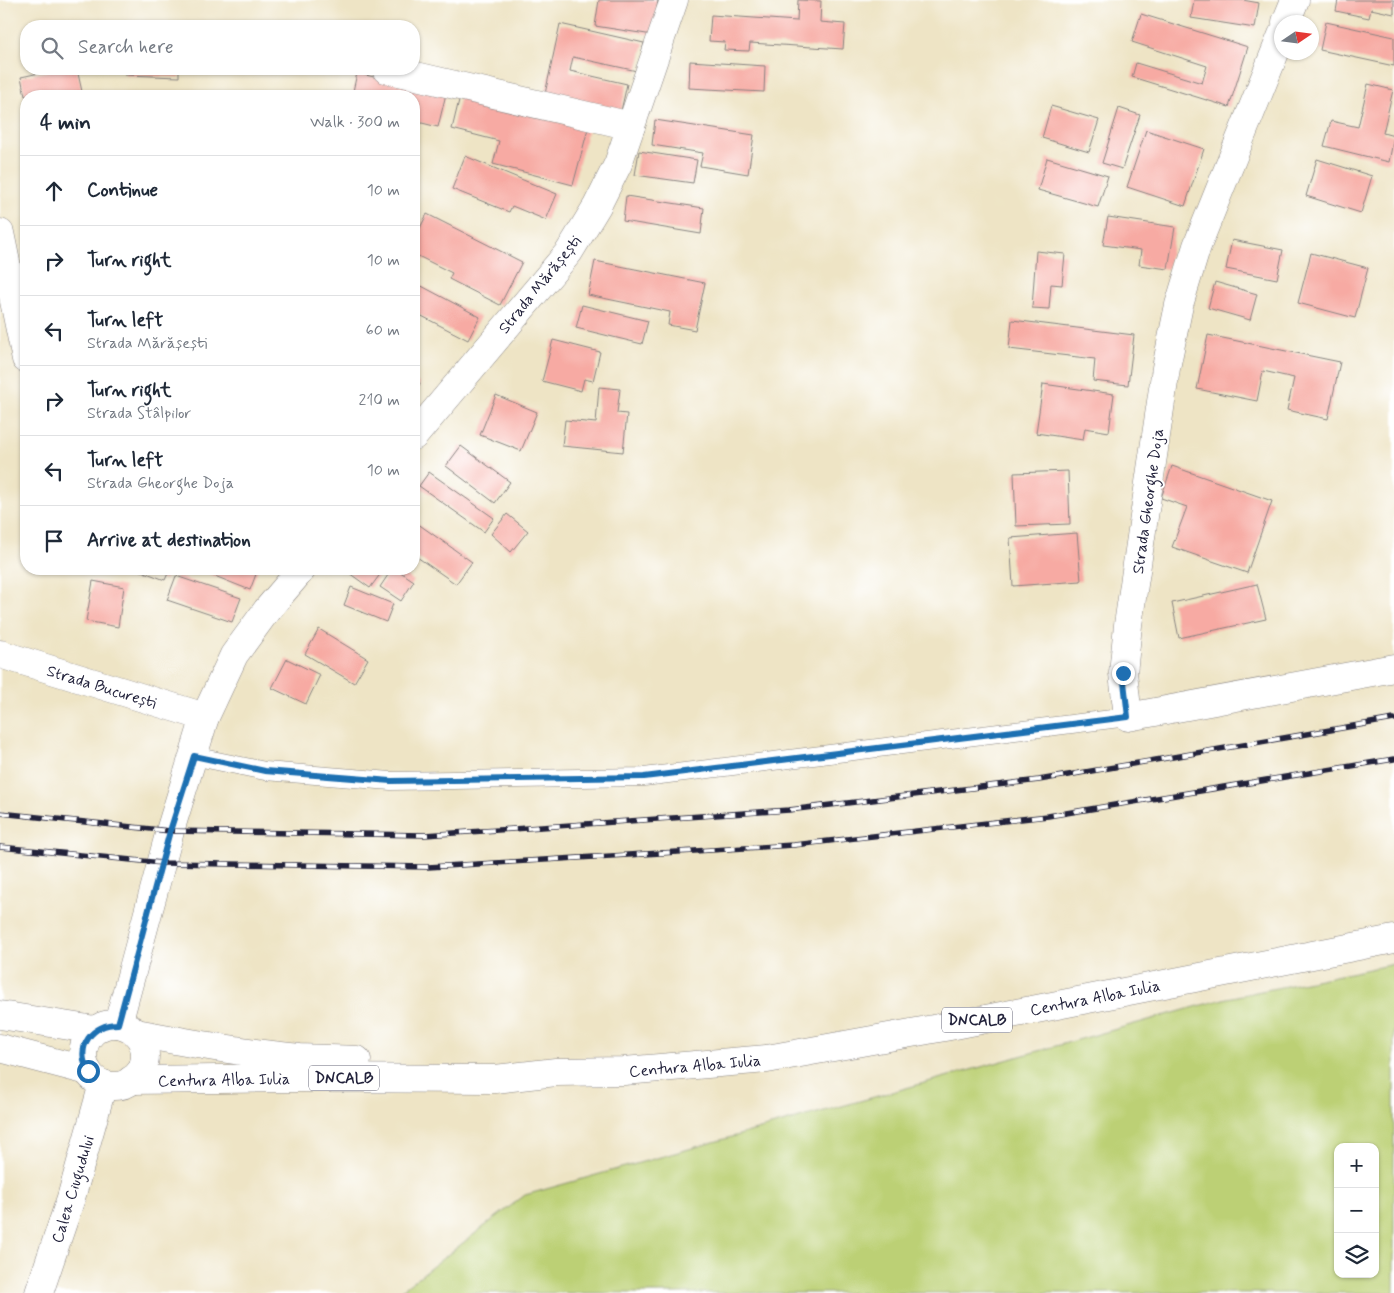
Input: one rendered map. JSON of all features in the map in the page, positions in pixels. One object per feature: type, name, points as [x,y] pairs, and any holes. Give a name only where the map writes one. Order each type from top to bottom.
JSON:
[{"type":"main road","name":"Strada Mărășești","points":[[420,429],[568,252],[597,206],[618,164],[674,0]]},
{"type":"main road","points":[[1289,15],[1295,0]]},
{"type":"main road","name":"Strada Gheorghe Doja","points":[[1128,717],[1123,673],[1128,625],[1166,368],[1178,305],[1197,246],[1274,55]]},
{"type":"main road","points":[[412,75],[631,126]]},
{"type":"main road","points":[[0,234],[20,330]]},
{"type":"main road","points":[[117,1029],[170,831],[205,717],[234,655],[267,610],[297,575]]},
{"type":"main road","name":"Strada București","points":[[0,654],[205,717]]},
{"type":"main road","points":[[1128,717],[1394,668]]},
{"type":"main road","name":"Centura Alba Iulia","points":[[131,1080],[495,1078],[556,1072],[624,1071],[767,1059],[950,1026],[1394,939]]},
{"type":"main road","name":"Centura Alba Iulia","points":[[0,1015],[117,1029],[208,1046],[300,1058],[495,1064],[556,1072]]},
{"type":"main road","points":[[0,1048],[96,1078],[112,1086],[122,1085],[139,1073],[145,1058],[143,1042],[117,1029],[88,1038],[83,1053],[84,1063],[96,1078]]},
{"type":"main road","name":"Calea Ciugudului","points":[[39,1293],[70,1198],[96,1078]]},
{"type":"lane","points":[[194,756],[265,771],[391,781],[644,777],[1128,717]]},
{"type":"green space","points":[[1394,964],[1394,1293],[398,1293],[525,1195],[1227,998]]},
{"type":"building","points":[[599,0],[658,0],[653,35],[595,26]]},
{"type":"building","points":[[798,0],[821,1],[820,22],[845,24],[843,49],[750,43],[749,51],[724,50],[725,42],[709,41],[711,15],[797,21]]},
{"type":"building","points":[[1194,0],[1243,0],[1259,3],[1255,28],[1191,18]]},
{"type":"building","points":[[1338,0],[1394,0],[1394,14],[1371,9],[1369,18],[1336,11]]},
{"type":"building","points":[[1141,14],[1248,47],[1229,107],[1132,77],[1136,63],[1202,83],[1207,66],[1132,42]]},
{"type":"building","points":[[1326,22],[1394,37],[1394,66],[1320,50]]},
{"type":"building","points":[[560,24],[644,43],[637,71],[573,57],[570,71],[627,84],[621,111],[545,94]]},
{"type":"building","points":[[690,61],[765,66],[764,92],[689,88]]},
{"type":"building","points":[[30,75],[78,75],[82,90],[24,90],[21,77]]},
{"type":"building","points":[[125,75],[179,75],[179,77]]},
{"type":"building","points":[[357,75],[365,75],[446,94],[438,127],[420,122],[420,90],[353,90]]},
{"type":"building","points":[[1368,84],[1393,90],[1383,133],[1394,136],[1389,162],[1324,146],[1331,121],[1358,127]]},
{"type":"building","points":[[460,96],[588,129],[573,185],[493,164],[499,141],[452,129]]},
{"type":"building","points":[[1051,106],[1099,120],[1089,152],[1042,138]]},
{"type":"building","points":[[1119,108],[1140,115],[1122,169],[1102,163]]},
{"type":"building","points":[[655,120],[754,135],[748,174],[700,166],[703,153],[652,145]]},
{"type":"building","points":[[1146,130],[1204,149],[1185,206],[1127,187]]},
{"type":"building","points":[[639,151],[697,160],[693,183],[635,175]]},
{"type":"building","points":[[465,156],[557,194],[546,220],[512,206],[509,212],[452,189]]},
{"type":"building","points":[[1047,158],[1108,176],[1098,207],[1038,190]]},
{"type":"building","points":[[1317,159],[1372,176],[1361,213],[1306,196]]},
{"type":"building","points":[[626,196],[704,208],[701,234],[623,221]]},
{"type":"building","points":[[427,214],[522,262],[500,305],[449,279],[452,273],[420,257],[420,228]]},
{"type":"building","points":[[1108,217],[1175,227],[1168,269],[1139,265],[1141,250],[1103,245]]},
{"type":"building","points":[[1232,240],[1283,250],[1277,279],[1226,269]]},
{"type":"building","points":[[1036,251],[1065,254],[1062,285],[1051,284],[1049,309],[1032,308]]},
{"type":"building","points":[[1311,253],[1368,268],[1355,318],[1298,303]]},
{"type":"building","points":[[595,261],[705,283],[695,330],[668,325],[670,312],[588,295]]},
{"type":"building","points":[[1215,282],[1257,294],[1250,320],[1208,308]]},
{"type":"building","points":[[420,285],[480,317],[468,340],[420,315]]},
{"type":"building","points":[[582,305],[648,321],[642,344],[576,328]]},
{"type":"building","points":[[1012,320],[1134,335],[1128,385],[1093,381],[1095,359],[1009,349]]},
{"type":"building","points":[[1208,335],[1340,362],[1328,419],[1287,410],[1294,378],[1263,371],[1257,401],[1197,389]]},
{"type":"building","points":[[553,340],[600,352],[593,381],[584,379],[581,391],[542,381]]},
{"type":"building","points":[[1043,384],[1114,394],[1109,432],[1085,428],[1083,440],[1036,433]]},
{"type":"building","points":[[599,387],[620,389],[617,413],[627,414],[623,452],[562,446],[565,420],[596,423]]},
{"type":"building","points":[[496,395],[537,412],[521,451],[480,435]]},
{"type":"building","points":[[461,446],[510,482],[495,503],[446,466]]},
{"type":"building","points":[[1172,466],[1272,501],[1247,573],[1172,547],[1187,507],[1161,498]]},
{"type":"building","points":[[1068,471],[1070,524],[1016,526],[1014,473]]},
{"type":"building","points":[[429,472],[494,518],[484,532],[420,487]]},
{"type":"building","points":[[507,514],[528,531],[511,552],[491,534]]},
{"type":"building","points":[[420,525],[472,562],[456,584],[420,559]]},
{"type":"building","points":[[1077,533],[1081,581],[1013,586],[1010,538]]},
{"type":"building","points":[[152,575],[167,575],[165,580]]},
{"type":"building","points":[[212,575],[256,575],[250,590]]},
{"type":"building","points":[[352,575],[380,575],[370,588]]},
{"type":"building","points":[[388,575],[405,575],[414,581],[401,601],[380,587]]},
{"type":"building","points":[[176,576],[241,598],[232,622],[167,600]]},
{"type":"building","points":[[93,581],[124,587],[118,627],[86,621]]},
{"type":"building","points":[[1257,584],[1266,619],[1179,638],[1172,603]]},
{"type":"building","points":[[351,587],[393,604],[386,622],[344,605]]},
{"type":"building","points":[[319,629],[368,659],[354,683],[305,654]]},
{"type":"building","points":[[287,659],[320,675],[306,704],[272,688]]},
{"type":"railway","points":[[0,813],[170,831],[425,835],[789,810],[1039,780],[1394,719]]},
{"type":"railway","points":[[0,847],[162,863],[428,867],[794,845],[1048,816],[1394,759]]},
{"type":"route","points":[[88,1071],[84,1063],[83,1053],[88,1038],[100,1027],[118,1024],[170,831],[194,756],[265,771],[391,781],[644,777],[1128,717],[1123,673]]}]
